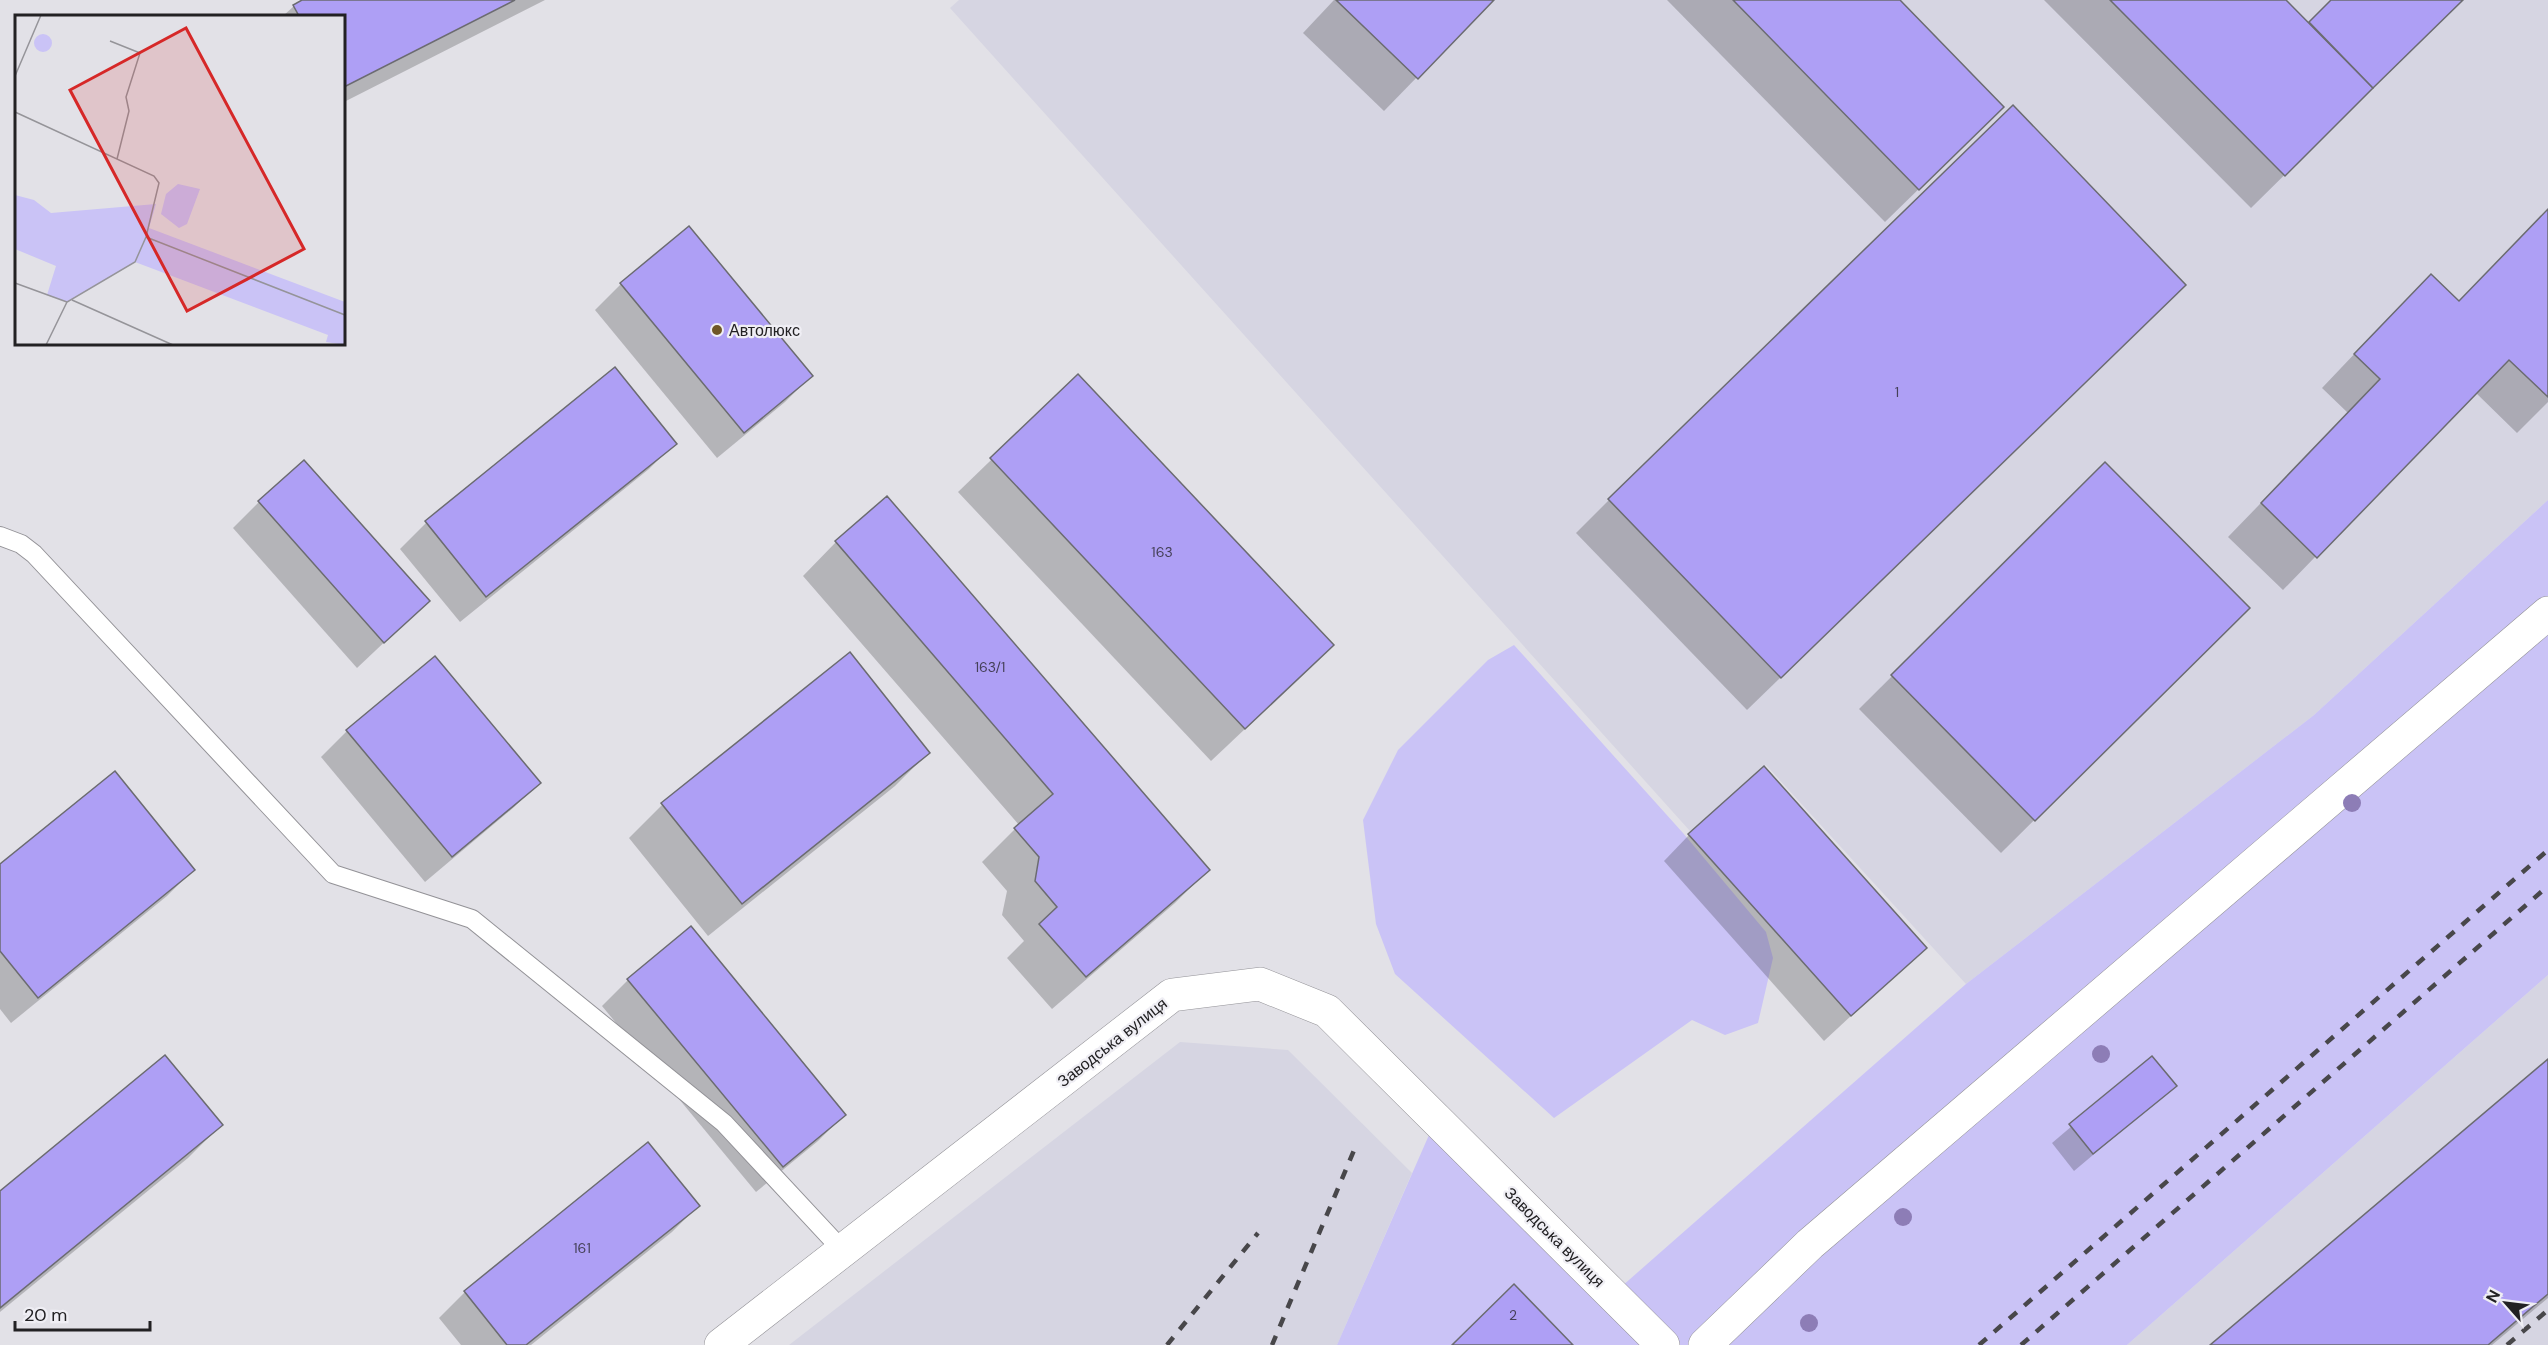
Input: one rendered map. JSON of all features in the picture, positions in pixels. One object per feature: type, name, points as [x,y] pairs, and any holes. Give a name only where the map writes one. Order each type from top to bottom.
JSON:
[{"type":"street","points":[[1705,1345],[1810,1244],[2548,613]]},
{"type":"street","name":"Заводська вулиця","points":[[721,1345],[844,1252],[1172,995],[1260,984],[1327,1011],[1663,1345]]},
{"type":"lane","points":[[0,536],[21,544],[34,554],[333,874],[472,919],[724,1123],[844,1252]]},
{"type":"shaded area","points":[[959,0],[2548,0],[2548,500],[2314,715],[1966,984],[1766,765],[1690,831],[950,8]]},
{"type":"shaded area","points":[[2548,500],[2548,975],[2127,1345],[1337,1345],[1436,1119],[1613,1294],[1966,984],[2314,715]]},
{"type":"shaded area","points":[[1514,645],[1683,833],[1766,932],[1773,958],[1758,1023],[1725,1035],[1692,1020],[1554,1118],[1395,974],[1376,924],[1363,820],[1398,750],[1488,660]]},
{"type":"shaded area","points":[[2548,975],[2548,1345],[2127,1345]]},
{"type":"shaded area","points":[[1180,1042],[1288,1050],[1412,1173],[1337,1345],[789,1345]]},
{"type":"building","points":[[302,0],[515,0],[345,86],[345,15],[298,15],[293,5]]},
{"type":"building","points":[[1336,0],[1494,0],[1418,79]]},
{"type":"building","points":[[1733,0],[1900,0],[2004,107],[1919,190]]},
{"type":"building","points":[[2110,0],[2286,0],[2373,88],[2285,176]]},
{"type":"building","points":[[2331,0],[2463,0],[2373,88],[2309,22]]},
{"type":"building","points":[[2013,105],[2186,285],[1781,678],[1608,499]]},
{"type":"building","points":[[2548,209],[2548,397],[2509,360],[2317,558],[2261,503],[2380,379],[2354,354],[2431,274],[2459,301]]},
{"type":"building","points":[[689,226],[813,376],[744,433],[620,283]]},
{"type":"building","points":[[615,367],[677,444],[486,597],[425,521]]},
{"type":"building","points":[[1078,374],[1334,645],[1245,729],[990,458]]},
{"type":"building","points":[[304,460],[430,601],[384,643],[258,501]]},
{"type":"building","points":[[2105,462],[2250,608],[2035,821],[1891,675]]},
{"type":"building","points":[[887,496],[1210,870],[1086,977],[1039,924],[1057,907],[1035,881],[1039,857],[1014,828],[1053,794],[835,541]]},
{"type":"building","points":[[850,652],[930,753],[742,904],[661,803]]},
{"type":"building","points":[[435,656],[541,783],[452,857],[346,730]]},
{"type":"building","points":[[1764,766],[1927,948],[1851,1016],[1688,834]]},
{"type":"building","points":[[115,771],[195,870],[38,998],[0,951],[0,864]]},
{"type":"building","points":[[691,926],[846,1115],[783,1167],[627,979]]},
{"type":"building","points":[[165,1055],[223,1125],[0,1308],[0,1191]]},
{"type":"building","points":[[2152,1056],[2177,1086],[2093,1154],[2069,1124]]},
{"type":"building","points":[[2548,1059],[2548,1294],[2488,1345],[2210,1345]]},
{"type":"building","points":[[648,1142],[700,1206],[526,1345],[507,1345],[464,1291]]},
{"type":"building","points":[[1514,1284],[1573,1345],[1452,1345]]},
{"type":"railway","points":[[1979,1345],[2548,850]]},
{"type":"railway","points":[[2021,1345],[2548,886]]},
{"type":"railway","points":[[1272,1345],[1355,1148]]},
{"type":"railway","points":[[1167,1345],[1258,1233]]},
{"type":"railway","points":[[2507,1345],[2548,1310]]},
{"type":"place","name":"Автолюкс","points":[[717,330]]}]
